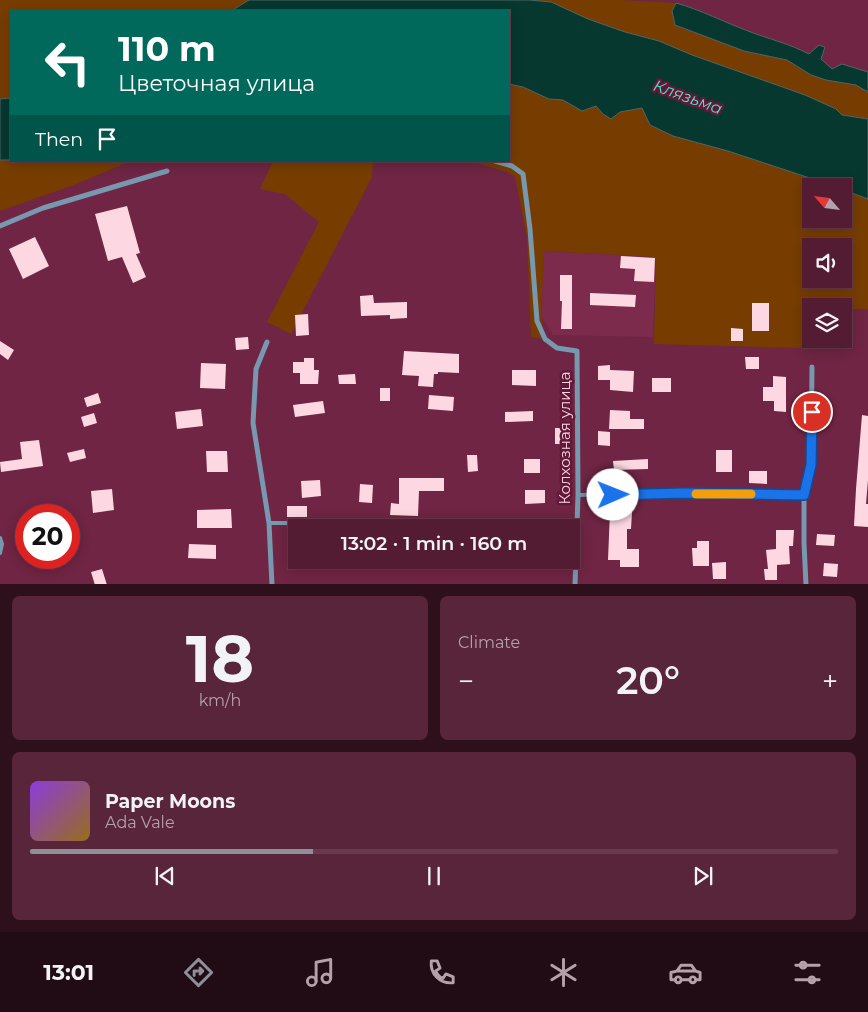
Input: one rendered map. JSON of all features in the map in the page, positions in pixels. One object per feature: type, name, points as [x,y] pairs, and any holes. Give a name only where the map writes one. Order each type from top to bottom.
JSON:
[{"type":"street","name":"Колхозная улица","points":[[498,162],[512,166],[523,174],[530,229],[536,321],[544,339],[557,348],[577,351],[578,495],[576,519]]},
{"type":"street","points":[[0,226],[43,208],[167,171]]},
{"type":"street","points":[[266,342],[256,369],[252,423],[269,523],[272,584]]},
{"type":"street","points":[[806,584],[804,495],[811,465],[812,367]]},
{"type":"street","name":"Колхозная улица","points":[[574,569],[574,584]]},
{"type":"lane","points":[[578,495],[684,493],[804,495]]},
{"type":"lane","points":[[269,523],[288,523]]},
{"type":"lane","points":[[0,538],[2,544],[0,553]]},
{"type":"shaded area","points":[[0,0],[249,0],[233,10],[10,10],[10,98],[0,99]]},
{"type":"shaded area","points":[[530,0],[620,0],[676,3],[672,11],[675,25],[683,29],[711,37],[744,51],[787,60],[811,75],[826,80],[856,85],[868,92],[868,119],[842,115],[836,109],[805,95],[692,55],[659,41],[588,19],[551,2]]},
{"type":"shaded area","points":[[510,84],[523,87],[549,99],[563,100],[572,105],[596,106],[603,114],[642,108],[673,136],[728,151],[810,178],[802,178],[802,228],[852,228],[852,193],[868,199],[868,309],[852,309],[852,298],[802,298],[802,345],[800,348],[654,344],[656,257],[544,251],[541,316],[545,339],[531,337],[527,238],[515,176],[474,162],[510,162]]},
{"type":"shaded area","points":[[0,160],[10,162],[129,162],[71,186],[0,211]]},
{"type":"shaded area","points":[[273,162],[373,162],[372,177],[291,334],[267,322],[319,222],[285,194],[260,189]]},
{"type":"shaded area","points":[[544,251],[656,257],[653,337],[553,335],[541,316]]},
{"type":"water","name":"Клязьма","points":[[249,0],[530,0],[551,2],[588,19],[659,41],[692,55],[805,95],[836,109],[842,115],[868,119],[868,199],[852,193],[852,178],[810,178],[728,151],[673,136],[650,125],[642,108],[620,112],[611,119],[596,106],[582,111],[563,100],[549,99],[523,87],[510,84],[510,10],[233,10]]},
{"type":"water","points":[[676,3],[809,54],[819,45],[825,47],[821,59],[832,69],[842,64],[868,72],[868,92],[856,85],[826,80],[811,75],[787,60],[744,51],[675,25],[672,11]]},
{"type":"water","points":[[10,98],[10,160],[0,160],[0,99]]},
{"type":"building","points":[[127,206],[140,253],[136,254],[146,277],[133,283],[122,257],[108,261],[95,214]]},
{"type":"building","points":[[35,237],[49,266],[23,279],[9,249]]},
{"type":"building","points":[[621,256],[655,258],[654,282],[634,281],[635,269],[620,268]]},
{"type":"building","points":[[560,275],[572,275],[572,329],[561,329],[562,301],[560,301]]},
{"type":"building","points":[[590,293],[636,295],[635,307],[590,305]]},
{"type":"building","points":[[373,295],[374,303],[407,302],[407,318],[390,319],[390,315],[361,316],[360,296]]},
{"type":"building","points":[[752,303],[769,303],[769,331],[752,331]]},
{"type":"building","points":[[308,314],[309,335],[296,336],[295,315]]},
{"type":"building","points":[[731,328],[743,329],[743,341],[731,341]]},
{"type":"building","points":[[248,337],[249,349],[236,350],[235,338]]},
{"type":"building","points":[[0,341],[14,350],[8,360],[0,354]]},
{"type":"building","points":[[404,351],[459,354],[459,373],[438,372],[438,374],[434,374],[433,387],[418,386],[419,376],[402,375]]},
{"type":"building","points":[[745,357],[759,357],[759,369],[746,369]]},
{"type":"building","points":[[304,358],[314,358],[314,370],[319,370],[318,384],[300,384],[300,373],[293,373],[293,362],[304,362]]},
{"type":"building","points":[[201,363],[226,364],[225,389],[200,388]]},
{"type":"building","points":[[610,365],[610,370],[634,371],[633,392],[610,390],[610,380],[598,380],[598,366]]},
{"type":"building","points":[[512,370],[536,370],[536,386],[512,385]]},
{"type":"building","points":[[355,374],[356,384],[339,384],[338,375]]},
{"type":"building","points":[[773,376],[786,377],[786,412],[774,411],[774,401],[763,401],[763,387],[773,387]]},
{"type":"building","points":[[652,378],[671,378],[671,392],[652,392]]},
{"type":"building","points":[[380,388],[390,388],[390,401],[380,401]]},
{"type":"building","points":[[98,393],[101,403],[87,407],[84,398]]},
{"type":"building","points":[[429,395],[454,397],[453,411],[428,409]]},
{"type":"building","points":[[323,401],[325,413],[295,417],[293,405]]},
{"type":"building","points":[[201,409],[203,426],[177,429],[175,412]]},
{"type":"building","points":[[610,410],[630,411],[630,419],[644,419],[644,429],[609,429]]},
{"type":"building","points":[[533,411],[533,421],[505,422],[505,412]]},
{"type":"building","points":[[94,413],[97,423],[84,427],[81,417]]},
{"type":"building","points":[[862,415],[868,416],[866,504],[868,504],[868,527],[854,526]]},
{"type":"building","points":[[555,428],[569,428],[569,444],[555,444]]},
{"type":"building","points":[[598,431],[610,432],[610,446],[598,445]]},
{"type":"building","points":[[39,440],[43,466],[1,472],[0,462],[22,459],[20,442]]},
{"type":"building","points":[[84,449],[86,458],[70,462],[67,453]]},
{"type":"building","points":[[716,450],[732,450],[732,472],[716,472]]},
{"type":"building","points":[[206,451],[227,451],[228,472],[207,472]]},
{"type":"building","points":[[467,455],[477,455],[478,471],[468,472]]},
{"type":"building","points":[[524,459],[540,459],[540,473],[524,473]]},
{"type":"building","points":[[648,459],[648,469],[614,470],[613,461]]},
{"type":"building","points":[[749,471],[767,471],[767,484],[749,483]]},
{"type":"building","points":[[399,478],[444,478],[444,491],[419,491],[418,516],[390,515],[391,503],[399,504]]},
{"type":"building","points":[[320,480],[321,496],[302,498],[301,481]]},
{"type":"building","points":[[360,484],[373,485],[372,503],[359,502]]},
{"type":"building","points":[[112,489],[114,510],[93,513],[91,491]]},
{"type":"building","points":[[525,490],[545,490],[545,503],[525,504]]},
{"type":"building","points":[[287,506],[307,506],[307,517],[287,517]]},
{"type":"building","points":[[231,509],[232,528],[197,528],[197,510]]},
{"type":"building","points":[[610,511],[632,512],[631,529],[627,529],[627,549],[639,549],[639,567],[620,567],[620,560],[608,560]]},
{"type":"building","points":[[776,530],[794,530],[793,546],[789,546],[790,564],[777,565],[777,580],[765,580],[764,569],[768,569],[766,550],[776,549]]},
{"type":"building","points":[[817,534],[835,535],[834,546],[816,545]]},
{"type":"building","points":[[697,541],[709,541],[709,566],[693,566],[692,548],[697,548]]},
{"type":"building","points":[[189,544],[216,545],[216,559],[188,558]]},
{"type":"building","points":[[726,562],[726,579],[713,579],[712,563]]},
{"type":"building","points":[[824,563],[838,564],[837,577],[823,576]]},
{"type":"building","points":[[102,569],[107,584],[95,584],[91,572]]},
{"type":"slow traffic","points":[[696,494],[751,494]]},
{"type":"route","points":[[613,495],[684,493],[804,495],[811,465],[812,412]]}]
